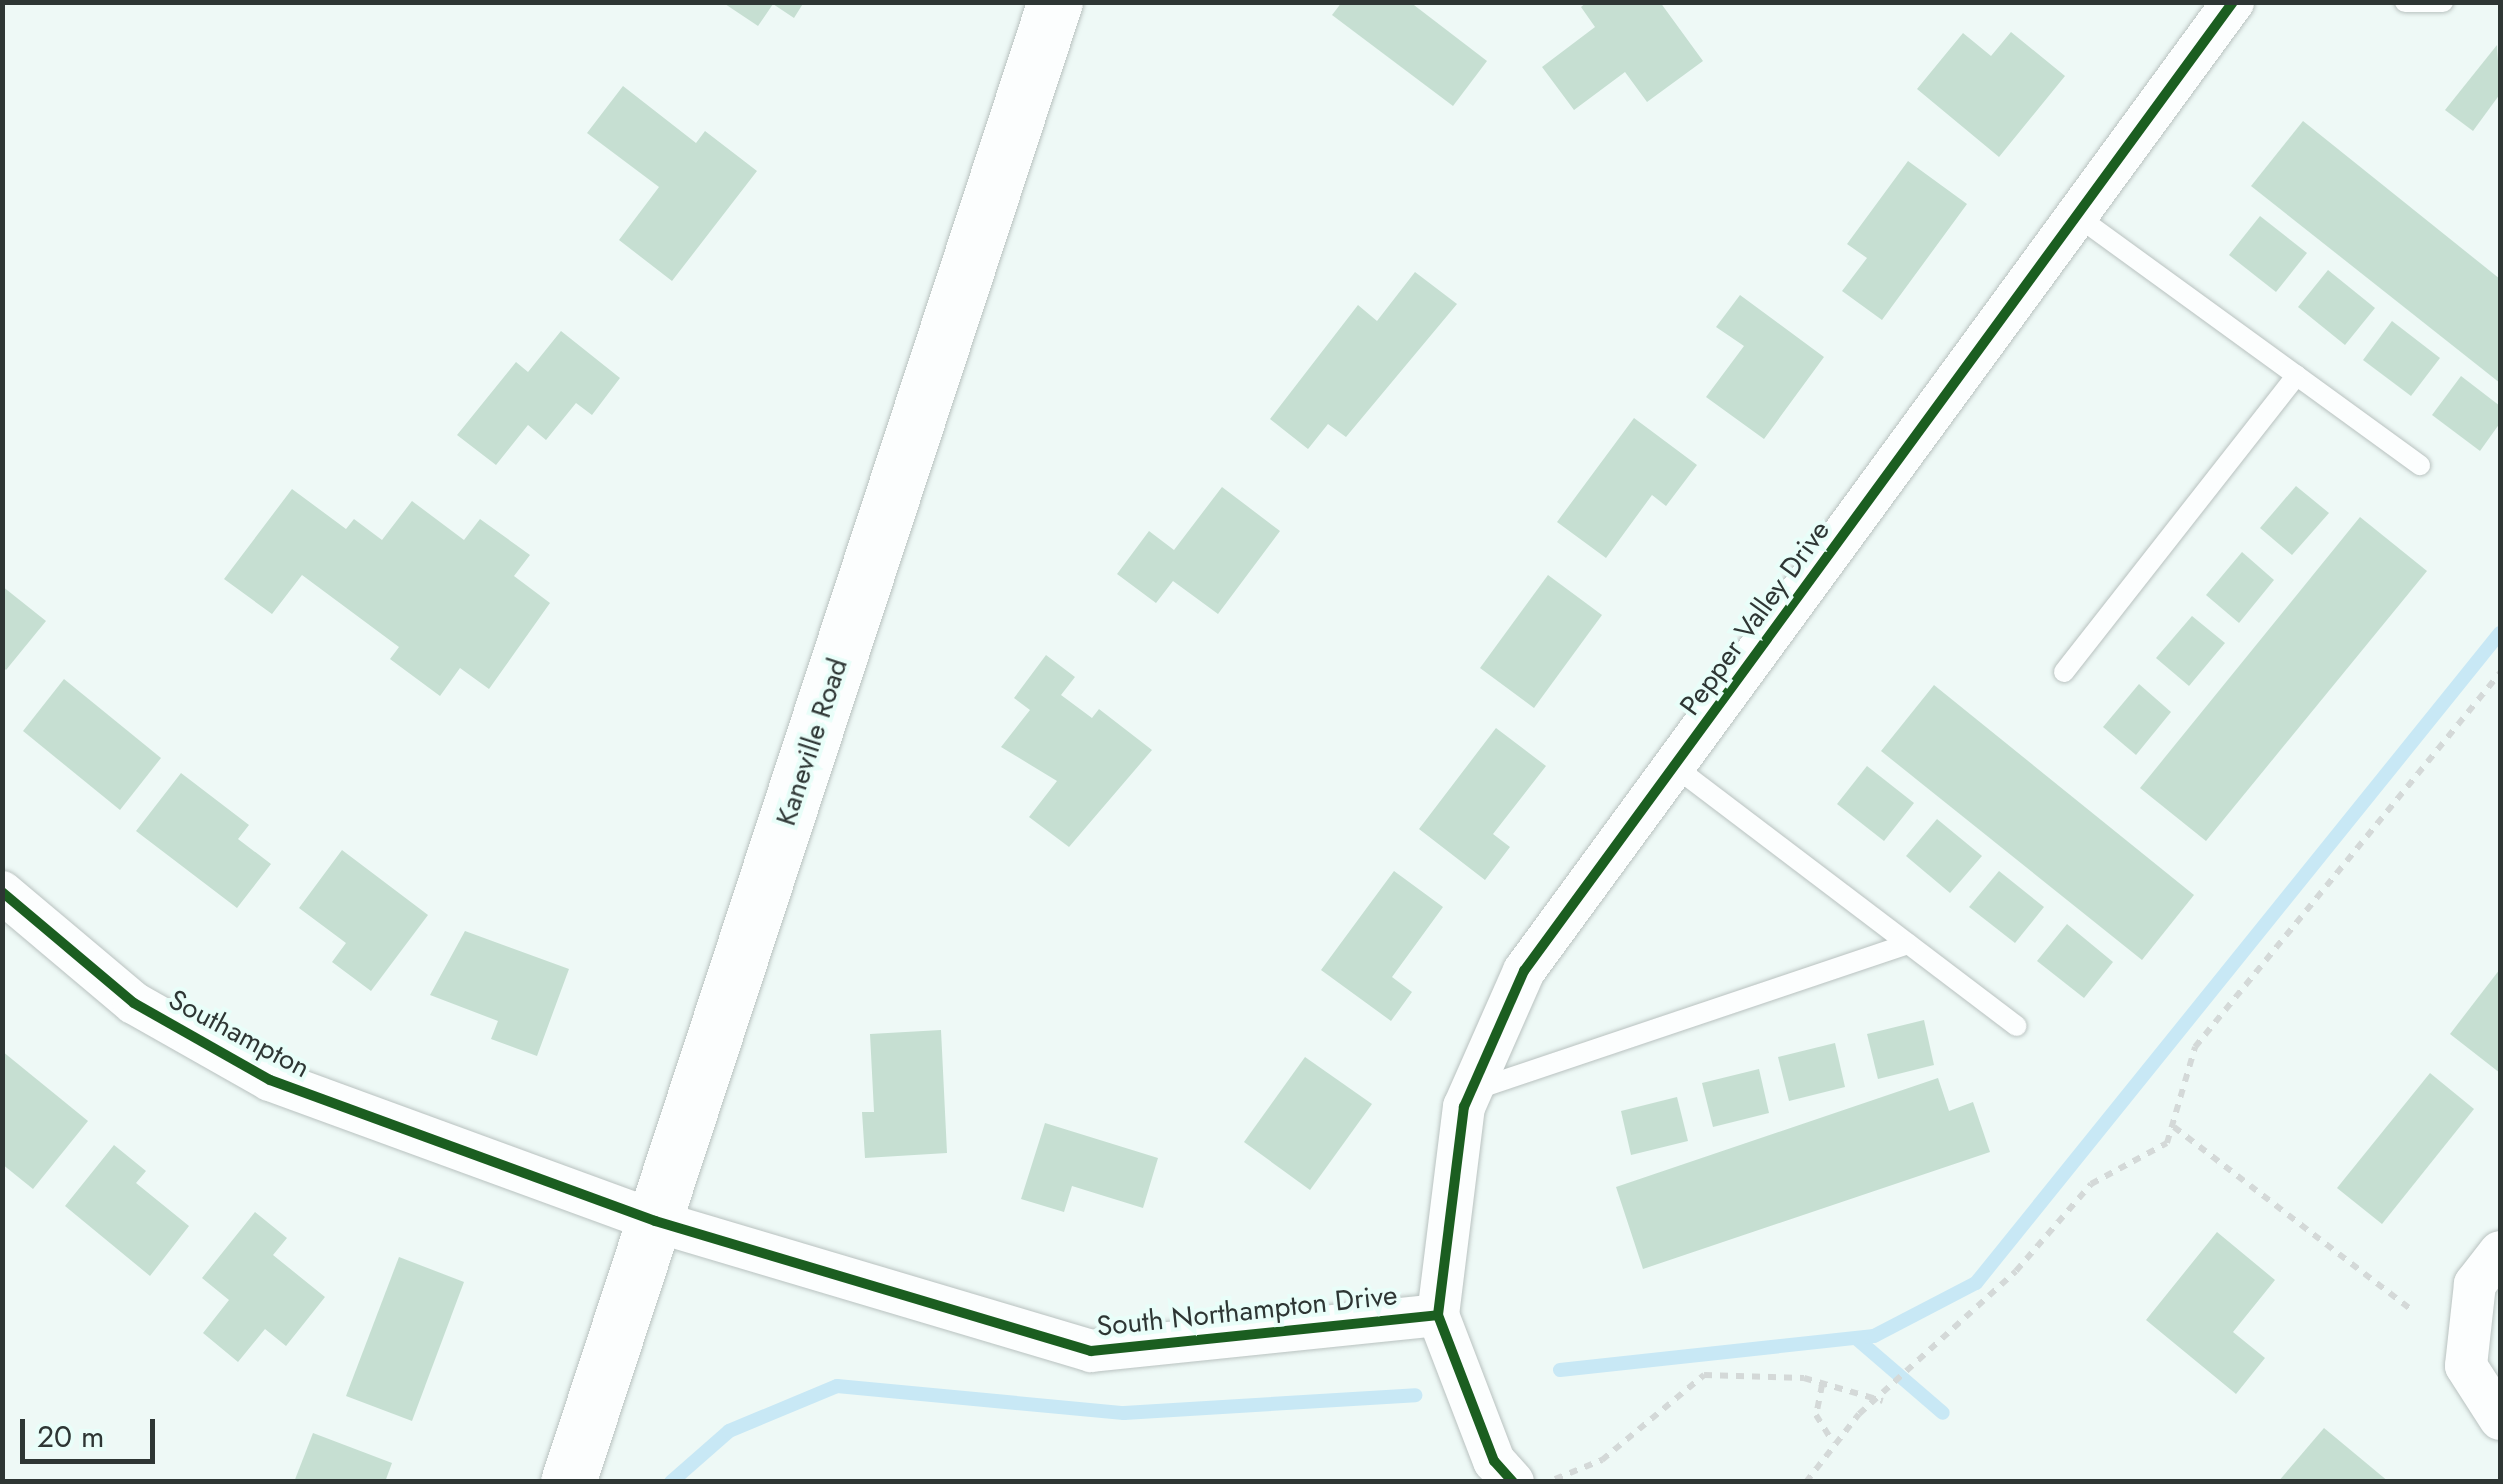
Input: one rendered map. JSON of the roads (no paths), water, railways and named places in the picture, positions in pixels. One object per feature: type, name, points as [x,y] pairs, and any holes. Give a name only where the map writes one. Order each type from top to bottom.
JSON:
[{"type":"main road","name":"Kaneville Road","points":[[568,1482],[1055,2]]},
{"type":"street","name":"Pepper Valley Drive","points":[[1438,1314],[1470,1091],[1524,972],[2233,2]]},
{"type":"street","name":"Southampton","points":[[2,892],[58,945],[199,1045],[369,1122],[655,1221]]},
{"type":"street","name":"South Northampton Drive","points":[[655,1221],[1091,1351],[1438,1314],[1494,1461],[1513,1482]]},
{"type":"street","points":[[2500,1252],[2475,1284],[2466,1366],[2500,1419]]},
{"type":"lane","points":[[2405,2],[2443,2]]},
{"type":"lane","points":[[2077,216],[2420,465]]},
{"type":"lane","points":[[2064,672],[2297,376]]},
{"type":"lane","points":[[1674,766],[2017,1026]]},
{"type":"lane","points":[[1470,1091],[1908,944]]},
{"type":"waterway","points":[[1560,1370],[1874,1336],[1976,1283],[2500,633]]},
{"type":"waterway","points":[[1857,1339],[1943,1413]]},
{"type":"waterway","points":[[671,1482],[729,1431],[837,1386],[1124,1413],[1415,1395]]}]
